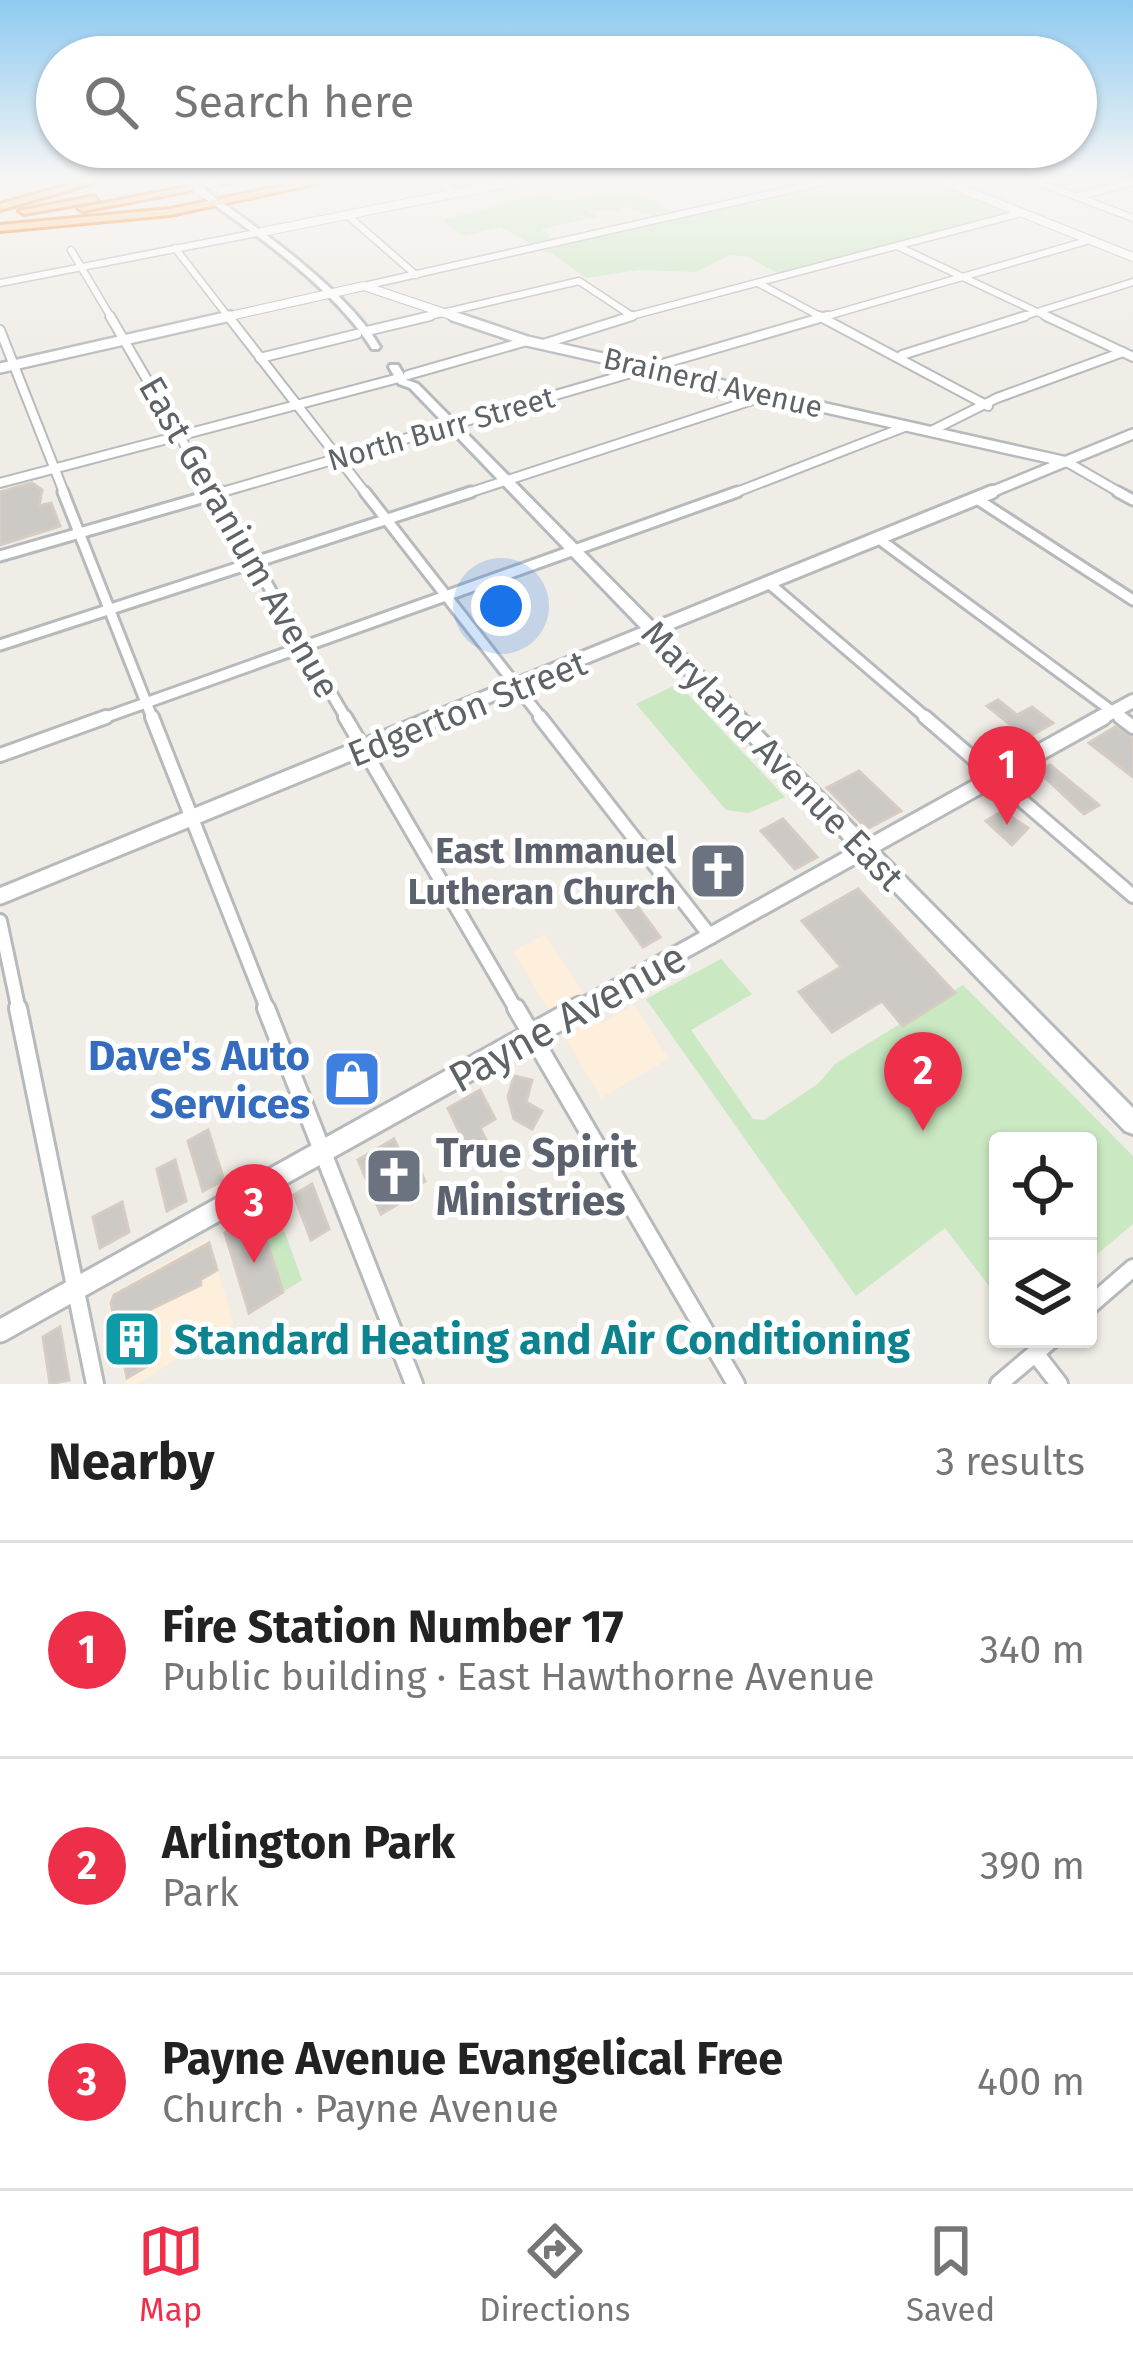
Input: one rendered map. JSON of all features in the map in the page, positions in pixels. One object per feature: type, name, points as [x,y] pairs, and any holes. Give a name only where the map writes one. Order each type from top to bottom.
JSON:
[{"type":"main road","name":"Maryland Avenue East","points":[[276,246],[1133,1124]]},
{"type":"street","points":[[0,283],[186,246]]},
{"type":"street","points":[[382,246],[416,275]]},
{"type":"street","points":[[7,367],[545,246]]},
{"type":"street","points":[[543,344],[897,246],[1133,357]]},
{"type":"street","name":"North Burr Street","points":[[0,556],[1072,246]]},
{"type":"street","points":[[1104,246],[1133,257]]},
{"type":"street","points":[[175,248],[712,939]]},
{"type":"street","name":"East Geranium Avenue","points":[[71,250],[736,1384]]},
{"type":"street","points":[[260,358],[579,281],[632,316]]},
{"type":"street","points":[[902,356],[1133,282]]},
{"type":"street","points":[[758,283],[988,406]]},
{"type":"street","name":"Brainerd Avenue","points":[[364,286],[527,340],[1067,462]]},
{"type":"street","points":[[0,330],[7,367],[80,533],[414,1384]]},
{"type":"street","points":[[0,483],[527,340]]},
{"type":"street","points":[[932,431],[997,398],[1123,352]]},
{"type":"street","points":[[0,646],[768,395]]},
{"type":"street","points":[[0,755],[575,553],[907,426]]},
{"type":"street","name":"Edgerton Street","points":[[0,896],[1133,434]]},
{"type":"street","points":[[1067,462],[1133,500]]},
{"type":"street","points":[[977,499],[1133,600]]},
{"type":"street","points":[[879,539],[1133,727]]},
{"type":"street","points":[[770,584],[1133,896]]},
{"type":"street","name":"Payne Avenue","points":[[0,1331],[1133,701]]},
{"type":"street","points":[[0,921],[95,1384]]},
{"type":"street","points":[[1097,1299],[1133,1268]]},
{"type":"street","points":[[999,1384],[1041,1348]]},
{"type":"street","points":[[1035,1353],[1059,1384]]},
{"type":"shaded area","points":[[545,934],[602,1023],[634,1005],[669,1059],[601,1098],[513,951]]},
{"type":"shaded area","points":[[208,1238],[234,1324],[137,1384],[126,1384],[108,1304],[113,1293]]},
{"type":"green space","points":[[555,246],[887,246],[779,274],[748,257],[730,255],[696,272],[639,270],[586,278],[551,253],[536,250]]},
{"type":"green space","points":[[678,684],[785,797],[749,813],[726,810],[636,704]]},
{"type":"green space","points":[[721,959],[752,994],[691,1030],[753,1119],[764,1120],[819,1083],[835,1064],[963,985],[1133,1156],[1133,1224],[1097,1254],[1097,1132],[989,1132],[989,1286],[945,1228],[856,1296],[646,999]]},
{"type":"green space","points":[[275,1205],[302,1280],[283,1292],[258,1214]]},
{"type":"building","points":[[32,483],[42,490],[39,506],[51,503],[60,526],[0,545],[0,492]]},
{"type":"building","points":[[998,700],[1017,715],[1032,707],[1053,723],[1027,738],[987,706]]},
{"type":"building","points":[[1115,727],[1133,738],[1133,777],[1089,743]]},
{"type":"building","points":[[1050,765],[1099,805],[1084,814],[1039,772]]},
{"type":"building","points":[[859,771],[901,811],[867,829],[827,788]]},
{"type":"building","points":[[1002,811],[1028,828],[1012,845],[986,821]]},
{"type":"building","points":[[783,819],[817,857],[795,869],[761,831]]},
{"type":"building","points":[[858,889],[955,993],[903,1026],[882,1001],[832,1032],[799,992],[841,967],[802,921]]},
{"type":"building","points":[[632,899],[660,937],[643,947],[615,908]]},
{"type":"building","name":"Dave's Auto Services","points":[[365,1061],[372,1077],[338,1096],[331,1080]]},
{"type":"building","points":[[514,1076],[532,1080],[526,1102],[542,1111],[532,1129],[514,1119],[508,1097]]},
{"type":"building","points":[[480,1090],[495,1119],[480,1128],[495,1158],[477,1169],[448,1108]]},
{"type":"building","points":[[208,1130],[224,1180],[203,1191],[188,1141]]},
{"type":"building","name":"True Spirit Ministries","points":[[394,1139],[409,1172],[418,1166],[425,1181],[416,1186],[418,1192],[381,1214],[358,1160]]},
{"type":"building","points":[[175,1160],[186,1201],[167,1211],[157,1169]]},
{"type":"building","points":[[312,1184],[329,1229],[311,1240],[294,1195]]},
{"type":"building","points":[[122,1202],[129,1232],[100,1248],[93,1217]]},
{"type":"building","points":[[258,1214],[283,1292],[249,1313],[225,1233]]},
{"type":"building","points":[[209,1243],[217,1270],[200,1280],[201,1285],[139,1315],[151,1364],[127,1378],[111,1303],[114,1295]]},
{"type":"building","points":[[60,1327],[69,1380],[50,1384],[43,1337]]},
{"type":"place","name":"Fire Station Number 17","points":[[1007,825]]},
{"type":"place","name":"East Immanuel Lutheran Church","points":[[718,871]]},
{"type":"place","name":"Dave's Auto Services","points":[[352,1079]]},
{"type":"place","name":"Arlington Park","points":[[923,1131]]},
{"type":"place","name":"True Spirit Ministries","points":[[394,1176]]},
{"type":"place","name":"Payne Avenue Evangelical Free","points":[[254,1263]]},
{"type":"place","name":"Standard Heating and Air Conditioning","points":[[132,1339]]}]
